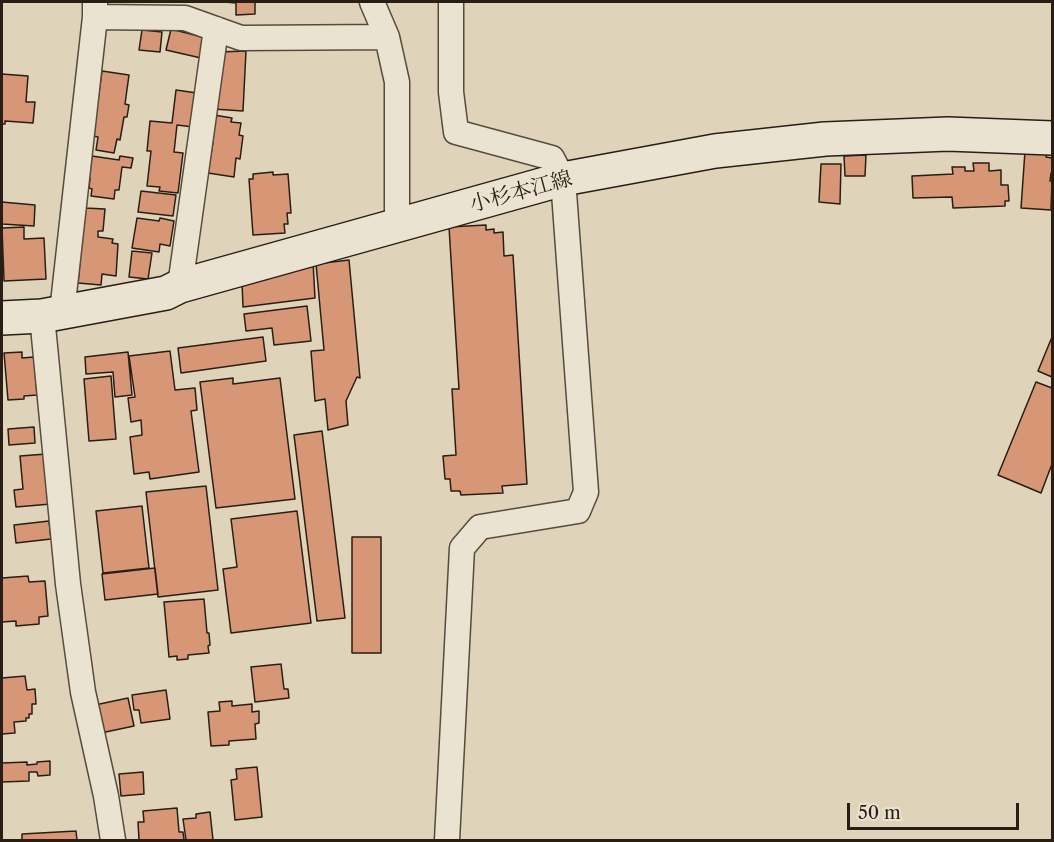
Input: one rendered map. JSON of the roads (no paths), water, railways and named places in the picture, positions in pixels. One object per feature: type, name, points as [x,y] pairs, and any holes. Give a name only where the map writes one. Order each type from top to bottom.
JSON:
[{"type":"main road","name":"小杉本江線","points":[[2,318],[52,314],[166,293],[180,286],[563,179],[715,151],[825,139],[948,134],[1053,138]]},
{"type":"street","points":[[372,2],[387,37],[397,82],[397,226]]},
{"type":"street","points":[[447,840],[462,548],[480,527],[578,511],[586,492],[563,179],[552,158],[456,132],[451,92],[452,2]]},
{"type":"street","points":[[113,840],[106,796],[83,692],[68,584],[52,314],[95,9],[185,18],[241,38],[387,37]]},
{"type":"street","points":[[180,286],[216,29]]}]
